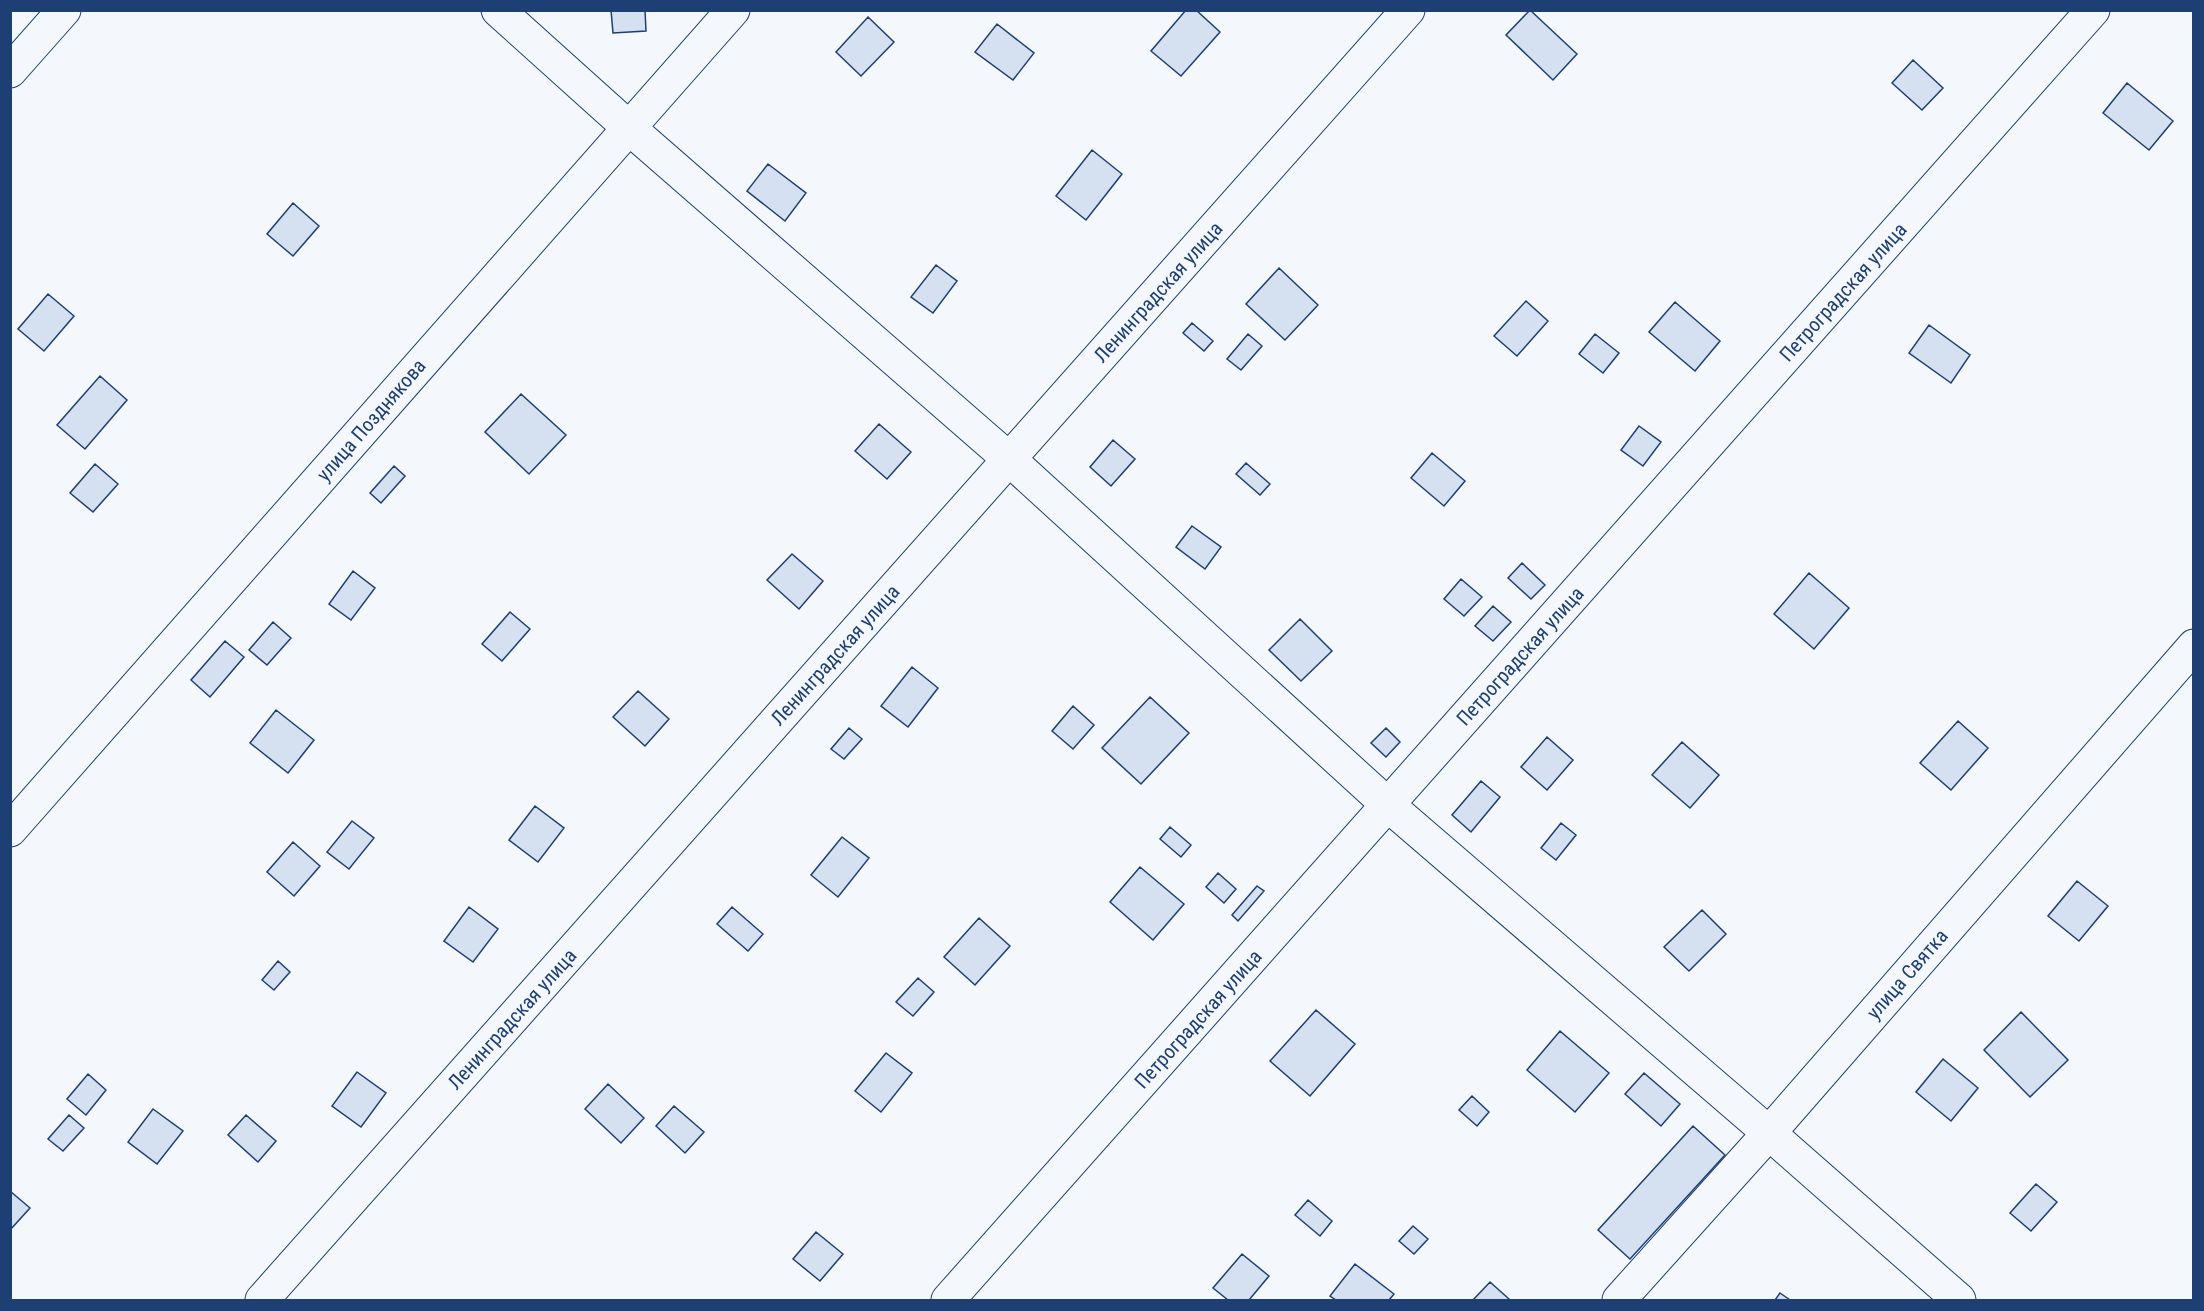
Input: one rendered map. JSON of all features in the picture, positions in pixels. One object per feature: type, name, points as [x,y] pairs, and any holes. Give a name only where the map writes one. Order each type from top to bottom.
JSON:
[{"type":"street","points":[[10,71],[64,10]]},
{"type":"street","points":[[498,10],[628,128],[1009,459],[1388,805],[1959,1300]]},
{"type":"street","name":"улица Позднякова","points":[[10,830],[733,10]]},
{"type":"street","name":"Ленинградская улица","points":[[262,1300],[1408,10]]},
{"type":"street","name":"Петроградская улица","points":[[948,1300],[2092,10]]},
{"type":"street","name":"улица Святка","points":[[1619,1300],[1769,1133],[2193,646]]},
{"type":"building","points":[[611,10],[645,10],[646,31],[613,33]]},
{"type":"building","points":[[1186,10],[1196,10],[1220,32],[1181,76],[1151,51]]},
{"type":"building","points":[[1530,10],[1577,54],[1553,80],[1506,35]]},
{"type":"building","points":[[868,17],[894,42],[861,76],[836,52]]},
{"type":"building","points":[[997,24],[1034,53],[1013,80],[975,52]]},
{"type":"building","points":[[1913,60],[1943,88],[1922,110],[1892,83]]},
{"type":"building","points":[[2127,83],[2173,121],[2149,150],[2103,113]]},
{"type":"building","points":[[1092,150],[1122,174],[1086,220],[1056,196]]},
{"type":"building","points":[[768,164],[806,193],[785,221],[747,191]]},
{"type":"building","points":[[293,203],[319,226],[293,256],[267,234]]},
{"type":"building","points":[[936,265],[957,281],[933,313],[911,297]]},
{"type":"building","points":[[1279,268],[1318,305],[1285,340],[1246,304]]},
{"type":"building","points":[[48,294],[74,316],[44,351],[18,329]]},
{"type":"building","points":[[1526,301],[1548,321],[1517,356],[1494,336]]},
{"type":"building","points":[[1675,302],[1720,341],[1695,371],[1649,332]]},
{"type":"building","points":[[1192,323],[1213,341],[1204,351],[1183,333]]},
{"type":"building","points":[[1929,325],[1970,355],[1951,383],[1909,353]]},
{"type":"building","points":[[1248,334],[1262,346],[1241,370],[1227,359]]},
{"type":"building","points":[[1595,334],[1619,353],[1603,373],[1579,354]]},
{"type":"building","points":[[100,376],[127,400],[85,449],[57,425]]},
{"type":"building","points":[[521,394],[566,435],[529,474],[485,432]]},
{"type":"building","points":[[879,424],[911,452],[887,479],[855,451]]},
{"type":"building","points":[[1639,426],[1661,442],[1643,466],[1621,450]]},
{"type":"building","points":[[1113,440],[1135,459],[1111,486],[1090,467]]},
{"type":"building","points":[[1432,453],[1465,481],[1444,506],[1411,478]]},
{"type":"building","points":[[1246,463],[1270,484],[1260,495],[1236,474]]},
{"type":"building","points":[[95,464],[118,484],[93,512],[70,493]]},
{"type":"building","points":[[394,466],[405,476],[381,503],[370,493]]},
{"type":"building","points":[[1192,526],[1221,547],[1205,569],[1176,547]]},
{"type":"building","points":[[792,554],[823,581],[799,609],[767,580]]},
{"type":"building","points":[[1522,563],[1545,585],[1531,599],[1508,578]]},
{"type":"building","points":[[353,571],[375,588],[351,620],[329,604]]},
{"type":"building","points":[[1809,573],[1849,608],[1814,649],[1774,614]]},
{"type":"building","points":[[1461,579],[1482,597],[1464,616],[1444,599]]},
{"type":"building","points":[[1493,606],[1511,622],[1493,641],[1475,626]]},
{"type":"building","points":[[510,612],[530,629],[502,661],[482,644]]},
{"type":"building","points":[[1300,619],[1332,651],[1301,681],[1269,650]]},
{"type":"building","points":[[273,622],[291,638],[267,665],[249,650]]},
{"type":"building","points":[[225,641],[244,657],[210,697],[191,680]]},
{"type":"building","points":[[912,667],[938,688],[908,727],[881,706]]},
{"type":"building","points":[[638,691],[669,719],[645,746],[613,717]]},
{"type":"building","points":[[1150,697],[1189,733],[1141,784],[1102,748]]},
{"type":"building","points":[[1073,706],[1094,725],[1073,749],[1052,731]]},
{"type":"building","points":[[276,710],[314,740],[288,773],[250,743]]},
{"type":"building","points":[[1958,721],[1988,748],[1951,790],[1920,763]]},
{"type":"building","points":[[849,728],[862,739],[844,759],[831,749]]},
{"type":"building","points":[[1386,728],[1400,742],[1386,757],[1371,743]]},
{"type":"building","points":[[1547,737],[1573,760],[1547,790],[1521,767]]},
{"type":"building","points":[[1682,742],[1719,775],[1690,808],[1652,775]]},
{"type":"building","points":[[1481,781],[1500,797],[1471,832],[1452,815]]},
{"type":"building","points":[[535,806],[564,828],[538,862],[509,840]]},
{"type":"building","points":[[352,821],[374,838],[349,869],[327,852]]},
{"type":"building","points":[[1561,823],[1576,835],[1556,860],[1541,848]]},
{"type":"building","points":[[1170,827],[1191,845],[1181,857],[1160,839]]},
{"type":"building","points":[[842,837],[869,858],[838,897],[811,875]]},
{"type":"building","points":[[293,842],[320,866],[294,896],[267,872]]},
{"type":"building","points":[[1140,867],[1184,904],[1153,940],[1110,902]]},
{"type":"building","points":[[1218,873],[1236,889],[1224,903],[1206,887]]},
{"type":"building","points":[[2077,881],[2108,906],[2079,941],[2048,916]]},
{"type":"building","points":[[1257,886],[1264,891],[1238,921],[1232,915]]},
{"type":"building","points":[[469,907],[498,929],[473,962],[444,941]]},
{"type":"building","points":[[732,907],[763,934],[748,951],[717,924]]},
{"type":"building","points":[[1702,910],[1726,934],[1689,971],[1664,947]]},
{"type":"building","points":[[979,918],[1010,946],[975,985],[944,957]]},
{"type":"building","points":[[278,961],[290,972],[274,990],[262,980]]},
{"type":"building","points":[[918,978],[934,992],[913,1016],[896,1002]]},
{"type":"building","points":[[1316,1010],[1355,1044],[1310,1096],[1270,1061]]},
{"type":"building","points":[[2021,1012],[2068,1060],[2030,1097],[1984,1050]]},
{"type":"building","points":[[1560,1031],[1609,1073],[1575,1112],[1527,1070]]},
{"type":"building","points":[[886,1053],[912,1073],[881,1112],[855,1091]]},
{"type":"building","points":[[1943,1059],[1978,1088],[1951,1121],[1916,1092]]},
{"type":"building","points":[[357,1072],[386,1093],[361,1127],[332,1106]]},
{"type":"building","points":[[1644,1073],[1680,1104],[1661,1126],[1625,1094]]},
{"type":"building","points":[[88,1074],[106,1090],[86,1115],[67,1099]]},
{"type":"building","points":[[608,1084],[644,1118],[621,1143],[585,1109]]},
{"type":"building","points":[[1472,1096],[1489,1112],[1477,1126],[1459,1110]]},
{"type":"building","points":[[674,1106],[704,1132],[685,1153],[656,1126]]},
{"type":"building","points":[[153,1109],[183,1131],[157,1164],[128,1142]]},
{"type":"building","points":[[69,1115],[84,1128],[63,1151],[48,1139]]},
{"type":"building","points":[[246,1115],[276,1141],[258,1162],[228,1135]]},
{"type":"building","points":[[1693,1126],[1725,1155],[1630,1259],[1598,1230]]},
{"type":"building","points":[[2036,1184],[2057,1202],[2031,1231],[2010,1213]]},
{"type":"building","points":[[10,1191],[30,1208],[10,1230]]},
{"type":"building","points":[[1308,1200],[1332,1221],[1320,1236],[1295,1215]]},
{"type":"building","points":[[1413,1226],[1428,1239],[1414,1254],[1399,1241]]},
{"type":"building","points":[[816,1232],[843,1254],[820,1281],[793,1259]]},
{"type":"building","points":[[1242,1254],[1269,1276],[1249,1300],[1228,1300],[1213,1288]]},
{"type":"building","points":[[1355,1264],[1394,1294],[1389,1300],[1336,1300],[1330,1296]]},
{"type":"building","points":[[1490,1282],[1509,1299],[1473,1300]]},
{"type":"building","points":[[1780,1293],[1790,1300],[1775,1300]]}]
